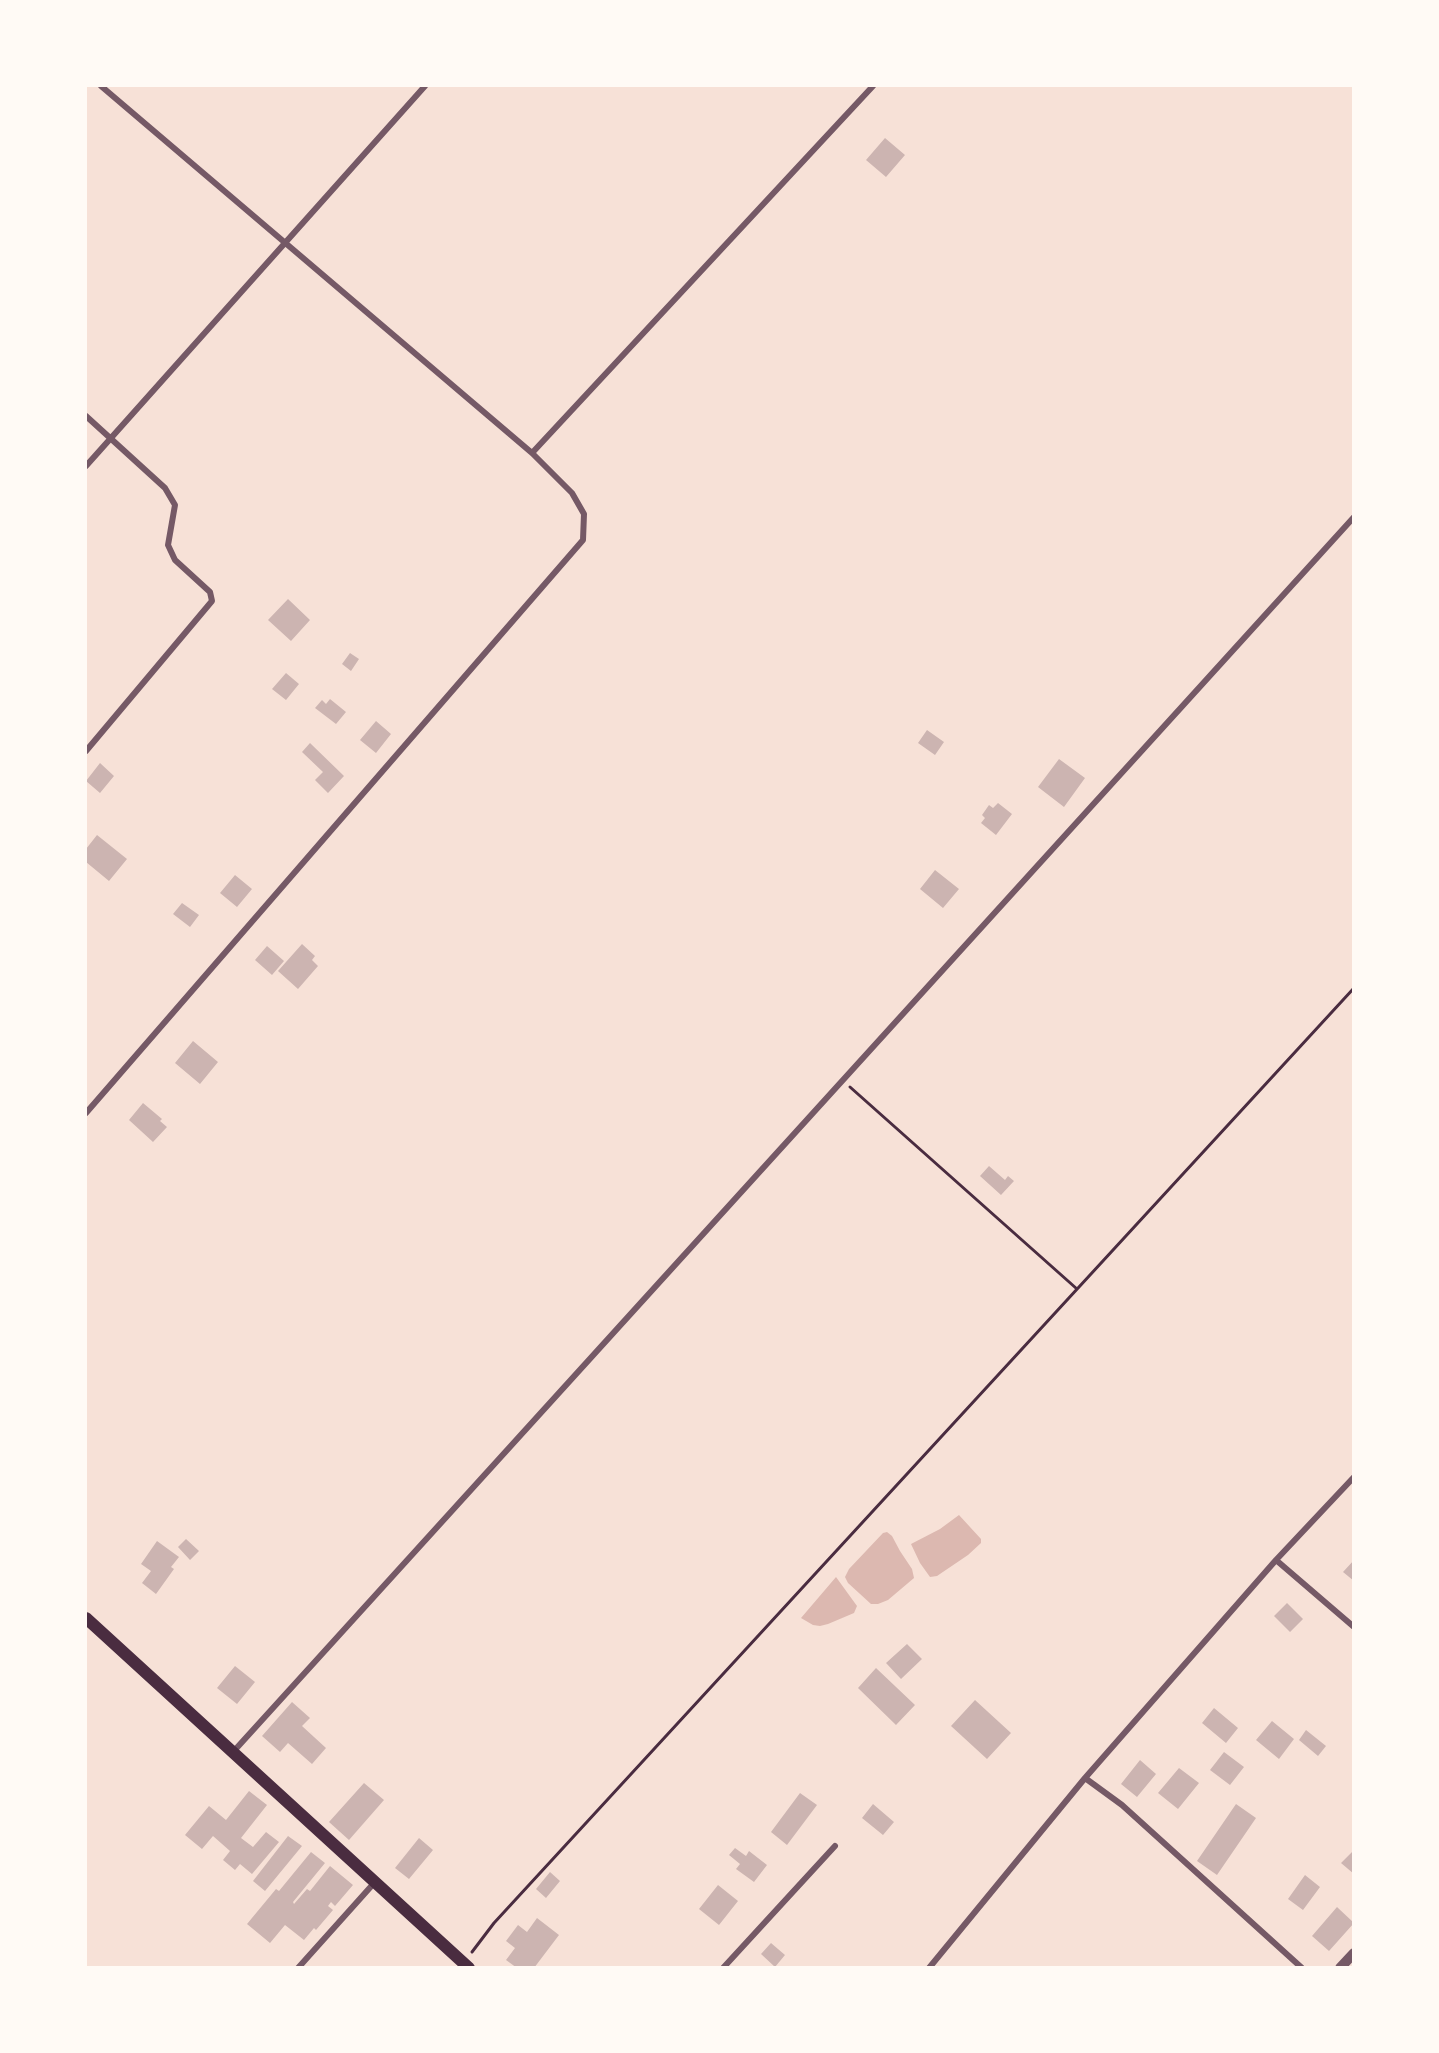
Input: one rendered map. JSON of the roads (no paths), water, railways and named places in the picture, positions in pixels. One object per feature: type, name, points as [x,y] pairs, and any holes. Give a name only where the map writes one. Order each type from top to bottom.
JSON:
[{"type":"main road","points":[[86,1618],[466,1965]]},
{"type":"street","points":[[86,1113],[583,540],[584,514],[572,494],[532,453],[101,86]]},
{"type":"street","points":[[86,466],[425,86]]},
{"type":"street","points":[[532,453],[873,86]]},
{"type":"street","points":[[86,416],[165,488],[175,505],[168,546],[175,560],[210,592],[212,601],[86,751]]},
{"type":"street","points":[[233,1753],[1353,517]]},
{"type":"street","points":[[929,1968],[1085,1778],[1276,1560],[1353,1477]]},
{"type":"street","points":[[1276,1560],[1353,1627]]},
{"type":"street","points":[[1085,1778],[1122,1805],[1302,1968]]},
{"type":"street","points":[[723,1968],[835,1846]]},
{"type":"street","points":[[298,1968],[375,1882]]},
{"type":"street","points":[[1340,1968],[1352,1957]]}]
